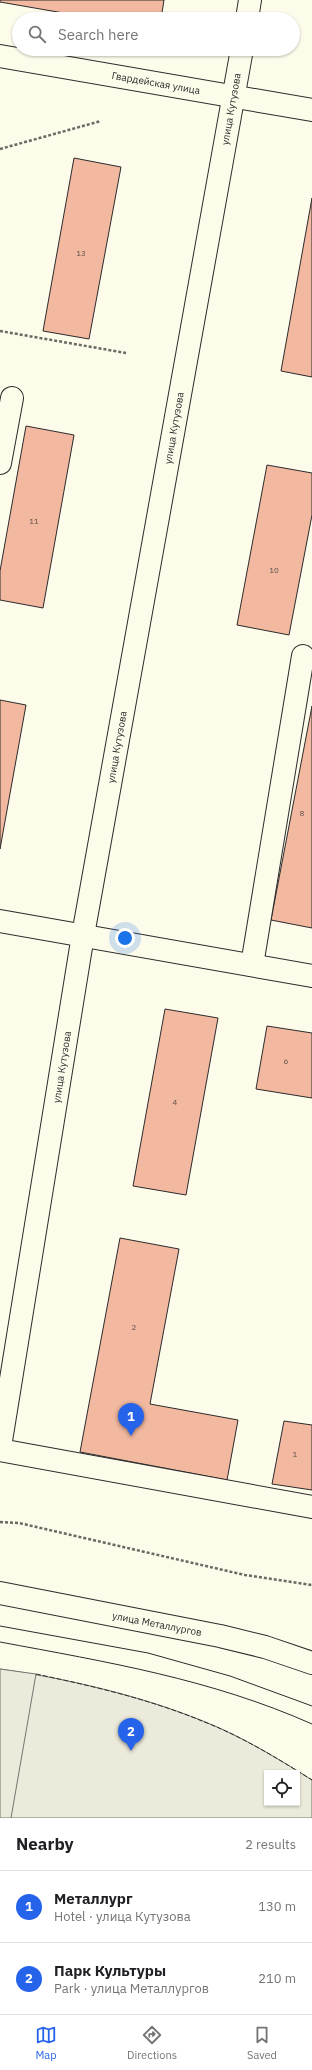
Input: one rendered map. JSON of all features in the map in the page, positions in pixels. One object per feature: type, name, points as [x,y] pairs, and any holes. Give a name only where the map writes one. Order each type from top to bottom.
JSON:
[{"type":"street","points":[[248,12],[250,0]]},
{"type":"street","name":"Гвардейская улица","points":[[0,56],[312,110]]},
{"type":"street","name":"улица Кутузова","points":[[0,1447],[83,935],[241,56]]},
{"type":"street","points":[[0,462],[12,398]]},
{"type":"street","points":[[252,965],[303,656]]},
{"type":"street","points":[[0,921],[312,976]]},
{"type":"street","points":[[0,1450],[312,1507]]},
{"type":"street","name":"улица Металлургов","points":[[0,1593],[220,1636],[265,1647],[312,1663]]},
{"type":"path","points":[[0,150],[101,121]]},
{"type":"path","points":[[0,331],[126,353]]},
{"type":"path","points":[[0,1522],[19,1523],[245,1575],[312,1585]]},
{"type":"shaded area","points":[[0,1669],[77,1683],[154,1703],[203,1721],[245,1740],[295,1770],[264,1770],[264,1806],[300,1806],[300,1773],[312,1780],[312,1818],[0,1818]]},
{"type":"shaded area","points":[[0,1669],[36,1674],[11,1818],[0,1818]]},
{"type":"building","points":[[0,0],[164,0],[162,12],[58,12],[0,2]]},
{"type":"building","points":[[74,158],[121,167],[89,339],[43,331]]},
{"type":"building","points":[[312,198],[312,377],[281,371]]},
{"type":"building","points":[[26,426],[74,435],[43,608],[0,600],[0,571]]},
{"type":"building","points":[[267,465],[312,473],[312,515],[289,635],[237,625]]},
{"type":"building","points":[[0,700],[26,705],[0,849]]},
{"type":"building","points":[[312,706],[312,928],[271,920]]},
{"type":"building","points":[[165,1009],[218,1018],[186,1195],[133,1186]]},
{"type":"building","points":[[267,1026],[312,1033],[312,1098],[256,1089]]},
{"type":"building","points":[[120,1238],[179,1249],[150,1404],[238,1420],[227,1480],[80,1452]]},
{"type":"building","points":[[284,1421],[312,1425],[312,1490],[272,1484]]},
{"type":"tram line","points":[[0,1626],[148,1653],[230,1676],[312,1706]]},
{"type":"tram line","points":[[0,1642],[119,1665],[197,1684],[274,1708],[312,1724]]},
{"type":"fence","points":[[36,1674],[120,1694],[182,1713],[245,1740],[312,1780]]},
{"type":"place","name":"Металлург","points":[[131,1436]]},
{"type":"place","name":"Парк Культуры","points":[[131,1751]]}]
